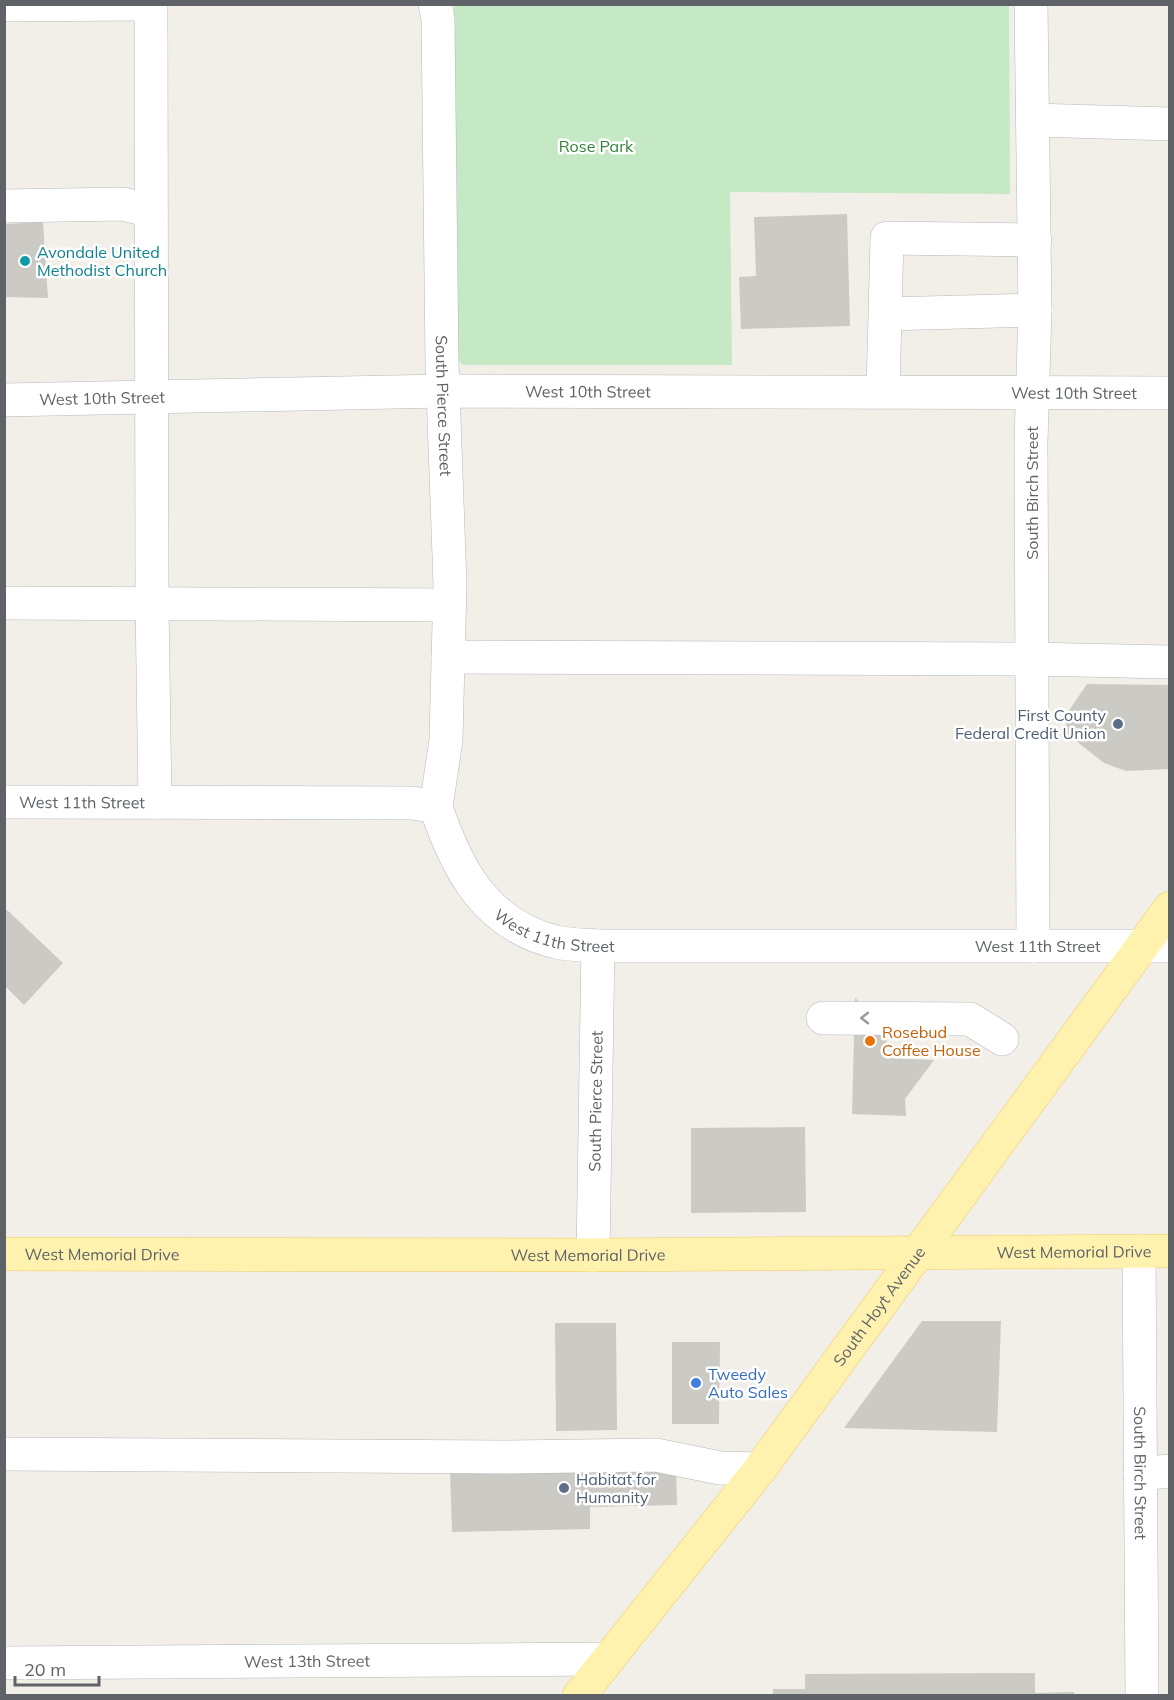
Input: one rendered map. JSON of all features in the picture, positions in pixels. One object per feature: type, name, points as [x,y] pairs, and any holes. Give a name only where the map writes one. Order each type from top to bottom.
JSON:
[{"type":"main road","name":"South Hoyt Avenue","points":[[579,1695],[760,1469],[915,1255],[1155,946],[1170,908]]},
{"type":"main road","name":"West Memorial Drive","points":[[4,1254],[593,1256],[915,1255],[1154,1251]]},
{"type":"street","points":[[4,5],[139,4]]},
{"type":"street","points":[[151,4],[152,603],[155,802]]},
{"type":"street","name":"South Pierce Street","points":[[435,4],[438,19],[443,391],[450,605],[446,740],[436,807]]},
{"type":"street","name":"South Birch Street","points":[[1031,4],[1035,240],[1035,367],[1031,391],[1033,946]]},
{"type":"street","points":[[1033,120],[1170,124]]},
{"type":"street","points":[[4,206],[123,204],[151,211]]},
{"type":"street","points":[[883,391],[887,238],[1035,240]]},
{"type":"street","points":[[886,314],[1035,310]]},
{"type":"street","name":"West 10th Street","points":[[4,400],[443,391],[1170,393]]},
{"type":"street","points":[[4,603],[450,605]]},
{"type":"street","points":[[448,657],[1032,659],[1170,662]]},
{"type":"street","name":"West 11th Street","points":[[4,802],[413,803],[436,807],[449,845],[465,878],[495,910],[528,932],[557,942],[598,946],[1155,946]]},
{"type":"street","name":"South Pierce Street","points":[[593,1256],[598,946]]},
{"type":"street","points":[[823,1018],[970,1019],[1002,1039]]},
{"type":"street","name":"South Birch Street","points":[[1151,1681],[1155,1472],[1154,1251]]},
{"type":"street","points":[[4,1454],[505,1457],[656,1455],[720,1468],[760,1469]]},
{"type":"street","name":"West 13th Street","points":[[4,1663],[608,1659]]},
{"type":"green space","name":"Rose Park","points":[[454,5],[1009,5],[1010,194],[730,192],[732,365],[463,365],[455,357]]},
{"type":"building","points":[[847,214],[850,326],[741,329],[739,277],[756,276],[754,217]]},
{"type":"building","name":"Avondale United Methodist Church","points":[[43,222],[48,298],[4,297],[4,224]]},
{"type":"building","name":"First County Federal Credit Union","points":[[1087,684],[1170,685],[1170,769],[1126,771],[1104,763],[1066,733],[1066,715]]},
{"type":"building","points":[[7,910],[63,963],[24,1005],[4,985],[4,912]]},
{"type":"building","name":"Rosebud Coffee House","points":[[855,998],[886,1024],[887,1058],[934,1060],[905,1099],[906,1116],[852,1114]]},
{"type":"building","points":[[805,1127],[806,1212],[691,1213],[691,1128]]},
{"type":"building","points":[[922,1321],[1001,1321],[997,1432],[844,1428]]},
{"type":"building","points":[[555,1323],[616,1323],[617,1430],[556,1431]]},
{"type":"building","name":"Tweedy Auto Sales","points":[[672,1342],[720,1342],[719,1424],[672,1424]]},
{"type":"building","name":"Habitat for Humanity","points":[[676,1466],[677,1505],[590,1507],[590,1529],[452,1532],[450,1471]]},
{"type":"building","points":[[1035,1673],[1035,1693],[1074,1692],[1074,1696],[773,1696],[773,1689],[805,1689],[805,1674]]},
{"type":"place","name":"Avondale United Methodist Church","points":[[25,261]]},
{"type":"place","name":"First County Federal Credit Union","points":[[1118,724]]},
{"type":"place","name":"Rosebud Coffee House","points":[[870,1041]]},
{"type":"place","name":"Tweedy Auto Sales","points":[[696,1383]]},
{"type":"place","name":"Habitat for Humanity","points":[[564,1488]]}]
